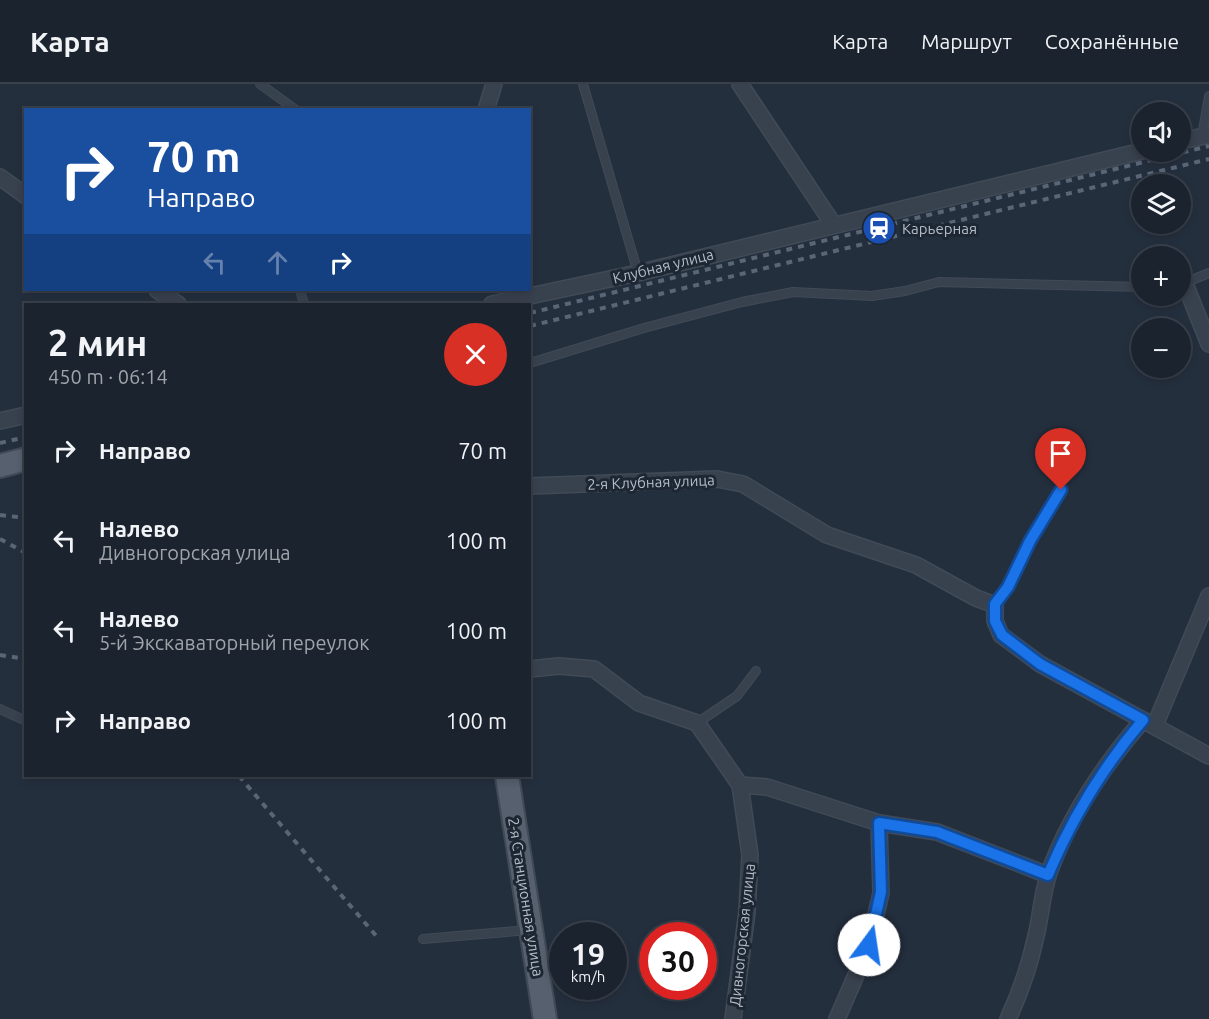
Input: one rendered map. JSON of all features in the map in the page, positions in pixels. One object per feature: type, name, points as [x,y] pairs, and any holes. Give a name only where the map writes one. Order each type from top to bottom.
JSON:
[{"type":"main road","points":[[0,466],[24,460]]},
{"type":"main road","name":"2-я Станционная улица","points":[[507,777],[544,1019]]},
{"type":"street","points":[[487,108],[495,84]]},
{"type":"street","points":[[741,84],[833,224]]},
{"type":"street","name":"Клубная улица","points":[[531,291],[638,273],[1131,154]]},
{"type":"street","points":[[0,177],[24,194]]},
{"type":"street","points":[[158,291],[176,303]]},
{"type":"street","name":"Клубная улица","points":[[494,303],[512,294],[530,291]]},
{"type":"street","points":[[1191,302],[1209,344]]},
{"type":"street","points":[[0,421],[24,415]]},
{"type":"street","name":"2-я Клубная улица","points":[[531,486],[717,479],[743,484],[827,535],[916,565],[976,598],[995,604]]},
{"type":"street","points":[[1008,1019],[1018,997],[1036,939],[1048,875],[1061,843],[1093,786],[1118,749],[1149,722],[1209,596]]},
{"type":"street","points":[[995,604],[995,621],[1002,635],[1040,664],[1209,756]]},
{"type":"street","points":[[531,669],[559,666],[594,669],[639,703],[697,723]]},
{"type":"street","name":"Дивногорская улица","points":[[697,723],[740,784],[750,855],[747,912],[733,1019]]},
{"type":"street","points":[[740,784],[767,787],[879,823],[937,832],[1048,875]]},
{"type":"street","points":[[837,1019],[869,945],[881,892],[879,823]]},
{"type":"lane","points":[[260,84],[293,108]]},
{"type":"lane","points":[[583,84],[638,273]]},
{"type":"lane","points":[[1205,136],[1209,96]]},
{"type":"lane","points":[[1191,281],[1209,273]]},
{"type":"lane","points":[[531,363],[644,328],[742,302],[793,292],[872,296],[905,291],[939,282],[1131,287]]},
{"type":"lane","points":[[995,604],[1008,587],[1030,541],[1061,490]]},
{"type":"lane","points":[[697,723],[737,696],[756,671]]},
{"type":"lane","points":[[0,709],[24,719]]},
{"type":"lane","points":[[423,939],[531,930]]},
{"type":"railway","points":[[531,313],[1209,146]]},
{"type":"railway","points":[[531,326],[1209,159]]},
{"type":"railway","points":[[0,443],[24,437]]},
{"type":"railway","points":[[0,515],[24,518]]},
{"type":"railway","points":[[0,539],[24,552]]},
{"type":"railway","points":[[0,655],[24,659]]},
{"type":"railway","points":[[240,777],[378,938]]},
{"type":"place","name":"Карьерная","points":[[879,228]]},
{"type":"route","points":[[869,945],[881,892],[879,823],[937,832],[1048,875],[1061,843],[1093,786],[1118,749],[1143,720],[1040,664],[1002,635],[995,621],[995,604],[1008,587],[1030,541],[1061,490]]}]
